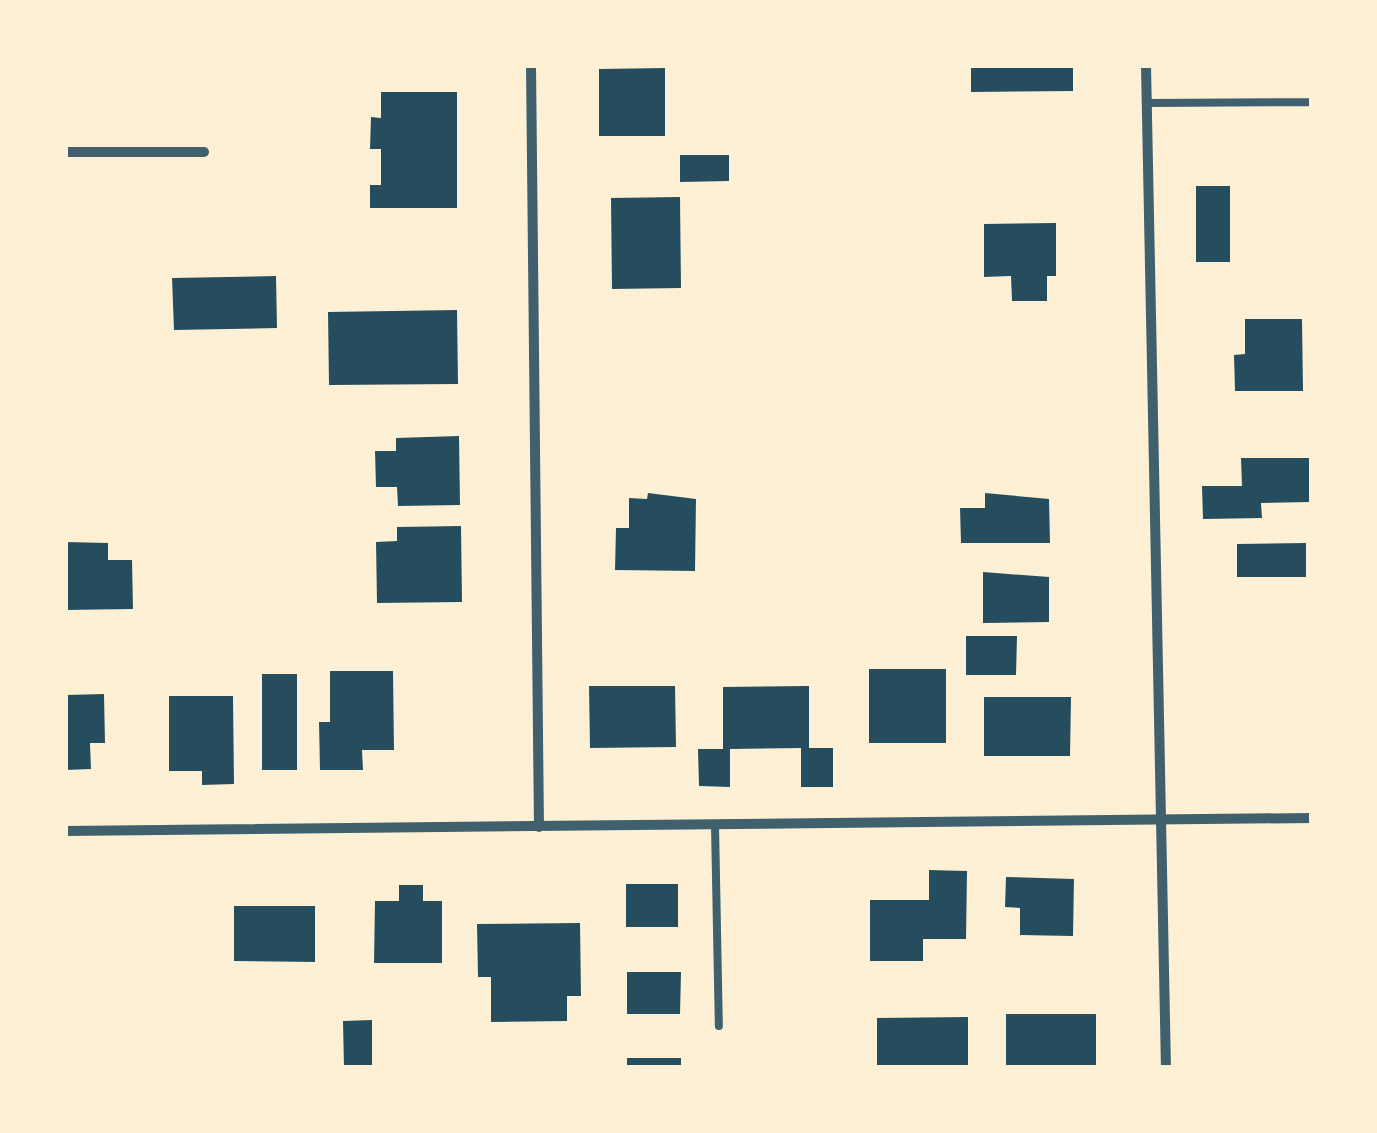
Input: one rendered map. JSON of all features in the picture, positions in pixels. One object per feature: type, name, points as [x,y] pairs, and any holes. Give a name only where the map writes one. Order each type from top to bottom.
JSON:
[{"type":"street","points":[[531,65],[539,827]]},
{"type":"street","points":[[1146,65],[1166,1068]]},
{"type":"street","points":[[65,152],[204,152]]},
{"type":"street","points":[[65,832],[1312,818]]},
{"type":"lane","points":[[1146,103],[1312,102]]},
{"type":"lane","points":[[715,824],[719,1026]]},
{"type":"building","points":[[971,65],[1073,65],[1073,91],[971,92]]},
{"type":"building","points":[[665,68],[665,136],[599,136],[599,69]]},
{"type":"building","points":[[381,92],[457,92],[457,208],[370,208],[370,185],[381,185],[381,149],[370,149],[371,117],[381,118]]},
{"type":"building","points":[[680,155],[729,155],[729,181],[680,182]]},
{"type":"building","points":[[1196,186],[1230,186],[1230,262],[1196,262]]},
{"type":"building","points":[[680,197],[681,288],[612,289],[611,198]]},
{"type":"building","points":[[1056,223],[1056,276],[1047,276],[1047,301],[1012,301],[1011,276],[984,277],[984,224]]},
{"type":"building","points":[[276,276],[277,328],[174,330],[172,278]]},
{"type":"building","points":[[457,310],[458,384],[329,385],[328,312]]},
{"type":"building","points":[[1245,319],[1302,319],[1303,391],[1235,391],[1234,355],[1245,354]]},
{"type":"building","points":[[459,436],[460,505],[398,506],[397,487],[376,487],[375,451],[396,451],[396,438]]},
{"type":"building","points":[[1241,458],[1309,458],[1310,502],[1261,503],[1262,518],[1203,519],[1202,486],[1242,486]]},
{"type":"building","points":[[648,493],[696,499],[695,571],[615,570],[616,528],[629,528],[629,498],[647,499]]},
{"type":"building","points":[[985,493],[1049,499],[1050,543],[961,543],[960,508],[985,508]]},
{"type":"building","points":[[461,526],[462,602],[377,603],[376,542],[397,541],[397,527]]},
{"type":"building","points":[[65,542],[108,543],[108,560],[132,560],[133,609],[65,610]]},
{"type":"building","points":[[1306,543],[1306,577],[1237,577],[1237,544]]},
{"type":"building","points":[[983,572],[1049,577],[1049,622],[983,623]]},
{"type":"building","points":[[966,636],[1017,636],[1016,675],[966,675]]},
{"type":"building","points":[[869,669],[946,669],[946,743],[869,743]]},
{"type":"building","points":[[330,671],[393,671],[394,750],[362,750],[363,770],[320,770],[319,722],[330,722]]},
{"type":"building","points":[[262,674],[297,674],[297,770],[262,770]]},
{"type":"building","points":[[589,686],[675,686],[676,747],[590,748]]},
{"type":"building","points":[[809,686],[809,748],[833,748],[833,787],[801,787],[801,748],[730,749],[730,787],[699,786],[698,749],[723,749],[723,687]]},
{"type":"building","points":[[104,694],[105,743],[90,743],[91,769],[65,770],[65,695]]},
{"type":"building","points":[[169,696],[233,696],[234,784],[202,785],[202,771],[169,771]]},
{"type":"building","points":[[984,697],[1071,697],[1070,756],[984,756]]},
{"type":"building","points":[[929,870],[967,871],[966,939],[923,939],[923,961],[870,961],[870,900],[929,900]]},
{"type":"building","points":[[1006,877],[1074,879],[1073,936],[1020,935],[1020,908],[1005,907]]},
{"type":"building","points":[[626,884],[678,884],[678,927],[626,927]]},
{"type":"building","points":[[399,885],[423,885],[423,901],[442,901],[442,963],[374,963],[375,901],[399,901]]},
{"type":"building","points":[[234,906],[315,906],[315,962],[234,961]]},
{"type":"building","points":[[580,923],[581,996],[567,996],[567,1021],[491,1022],[491,977],[478,977],[477,924]]},
{"type":"building","points":[[627,972],[681,972],[680,1014],[627,1014]]},
{"type":"building","points":[[1006,1014],[1096,1014],[1096,1068],[1006,1068]]},
{"type":"building","points":[[968,1017],[968,1068],[877,1068],[877,1018]]},
{"type":"building","points":[[372,1020],[372,1068],[344,1068],[343,1021]]},
{"type":"building","points":[[627,1058],[681,1058],[681,1068],[627,1068]]}]
